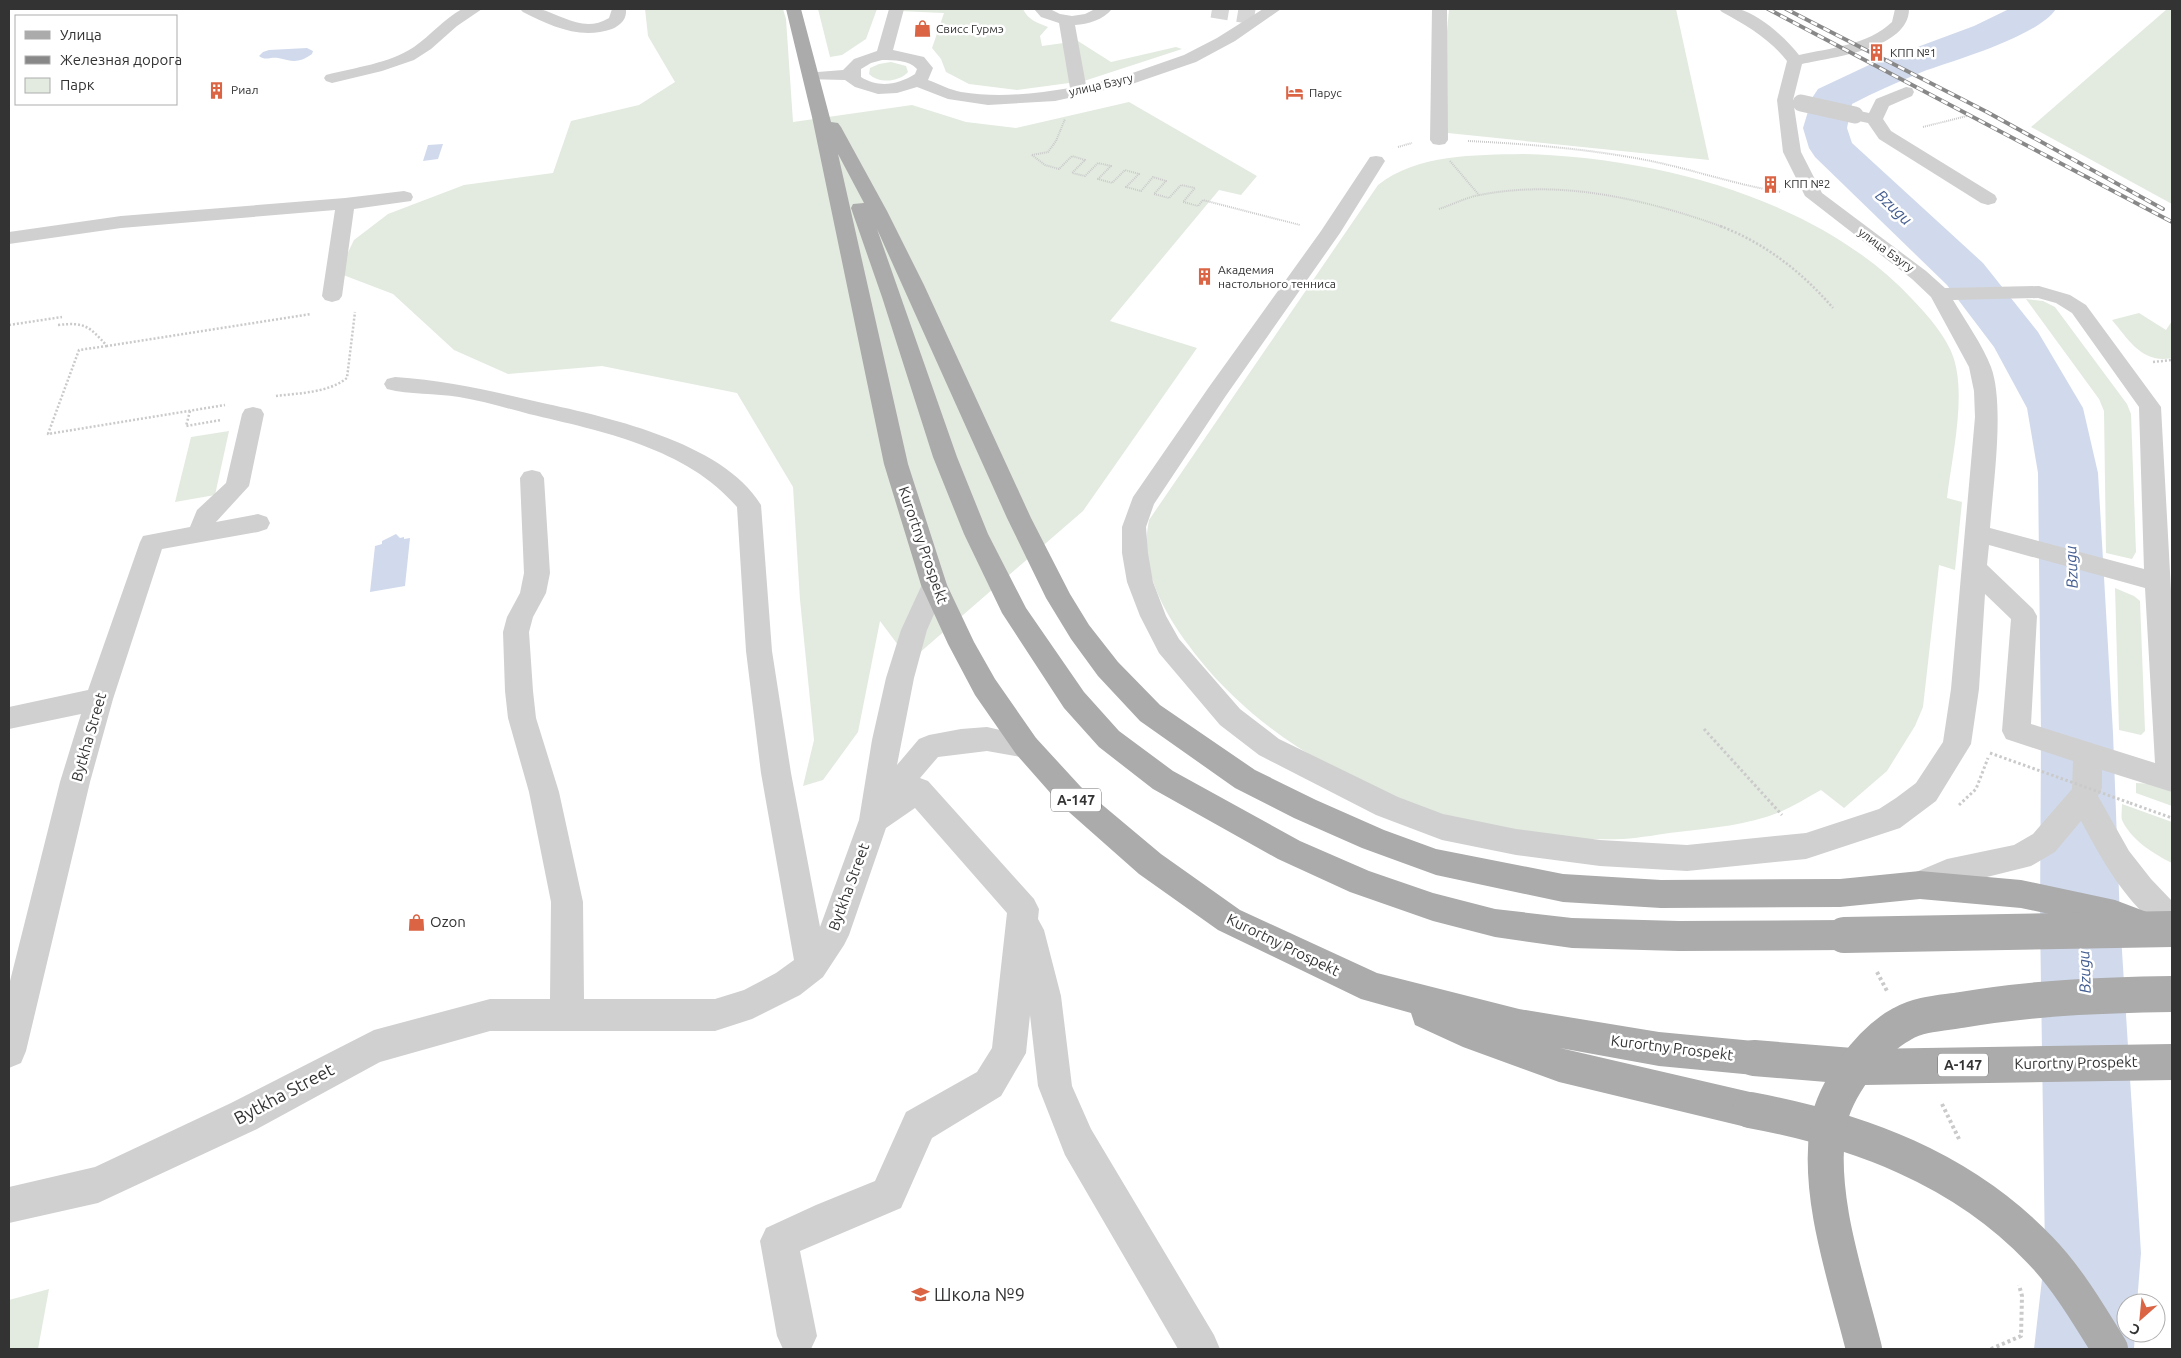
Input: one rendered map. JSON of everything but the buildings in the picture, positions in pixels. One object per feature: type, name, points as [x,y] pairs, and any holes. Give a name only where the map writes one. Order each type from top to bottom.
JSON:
[{"type":"main road","name":"Kurortny Prospekt","points":[[793,9],[811,76],[826,122],[892,296],[945,457],[976,534],[1015,613],[1074,700],[1109,739],[1163,780],[1289,850],[1361,882],[1434,907],[1495,923],[1572,933],[1679,936],[2172,929]]},
{"type":"main road","name":"Kurortny Prospekt","points":[[826,122],[896,464],[934,585],[961,644],[977,673],[1026,746],[1071,796],[1150,864],[1222,914],[1374,988],[1519,1025],[1659,1049],[1864,1067],[2172,1062]]},
{"type":"main road","name":"А-147","points":[[826,122],[878,211],[914,285],[1007,493],[1059,598],[1080,632],[1108,668],[1150,713],[1245,779],[1305,809],[1373,839],[1436,862],[1563,888],[1661,894],[1840,893],[1920,885],[2021,894],[2115,914],[2172,935]]},
{"type":"main road","name":"А-147","points":[[1374,988],[1463,1031],[1559,1065],[1813,1123],[1902,1152],[1948,1176],[1994,1208],[2040,1250],[2080,1302],[2110,1349]]},
{"type":"main road","points":[[1864,1349],[1832,1215],[1826,1157],[1828,1124],[1845,1081],[1876,1044],[1902,1024],[1931,1015],[1982,1006],[2091,995],[2172,994]]},
{"type":"street","points":[[332,78],[364,71],[417,52],[434,40],[455,19],[474,9]]},
{"type":"street","points":[[528,9],[565,26],[586,29],[601,27],[617,20],[620,14],[619,9]]},
{"type":"street","points":[[884,55],[896,9]]},
{"type":"street","points":[[1041,9],[1045,14],[1066,19],[1093,16],[1104,9]]},
{"type":"street","name":"улица Бзугу","points":[[917,81],[958,97],[986,100],[1013,100],[1077,92],[1171,67],[1215,47],[1273,9]]},
{"type":"street","points":[[1439,9],[1439,140]]},
{"type":"street","points":[[1727,9],[1771,36],[1787,49],[1796,60],[1842,50],[1887,34],[1899,24],[1902,9]]},
{"type":"street","points":[[1066,19],[1078,87],[1077,92]]},
{"type":"street","points":[[884,55],[903,55],[918,60],[925,68],[925,72],[917,81],[901,87],[872,88],[857,83],[851,75],[854,66],[860,62],[884,55]]},
{"type":"street","name":"улица Бзугу","points":[[1376,162],[1330,233],[1217,392],[1142,504],[1134,527],[1135,553],[1140,582],[1153,616],[1169,646],[1230,717],[1269,747],[1387,806],[1442,827],[1516,842],[1581,851],[1687,858],[1806,846],[1889,819],[1907,807],[1926,792],[1957,744],[1965,689],[1986,417],[1985,391],[1980,366],[1940,294],[1919,274],[1814,196],[1792,152],[1796,60]]},
{"type":"street","points":[[811,76],[851,75]]},
{"type":"street","points":[[1874,119],[1882,104],[1906,92]]},
{"type":"street","points":[[1793,102],[1874,119],[1886,135],[1988,199]]},
{"type":"street","points":[[9,238],[121,222],[345,204],[404,197]]},
{"type":"street","points":[[332,296],[345,204]]},
{"type":"street","points":[[1940,294],[2039,292],[2062,299],[2079,309],[2150,407],[2162,681],[2171,780],[2016,730],[2024,616],[1975,568]]},
{"type":"street","points":[[395,384],[452,389],[561,414],[651,439],[712,470],[741,491],[750,506],[759,651],[776,773],[811,966]]},
{"type":"street","points":[[2150,407],[2172,403]]},
{"type":"street","points":[[199,534],[206,516],[237,486],[260,406]]},
{"type":"street","points":[[532,478],[537,573],[533,593],[520,617],[516,632],[519,691],[522,718],[544,792],[567,902],[567,1014]]},
{"type":"street","points":[[199,534],[258,523]]},
{"type":"street","points":[[1977,533],[2158,582]]},
{"type":"street","name":"Bytkha Street","points":[[9,1051],[75,782],[99,699],[152,542],[199,534]]},
{"type":"street","name":"Bytkha Street","points":[[9,1205],[98,1185],[244,1116],[374,1047],[490,1016],[714,1014],[752,1003],[788,984],[811,966],[833,935],[874,820],[886,740],[900,678],[914,630],[934,585]]},
{"type":"street","points":[[9,718],[99,699]]},
{"type":"street","points":[[874,820],[916,761],[929,747],[986,739],[1026,746]]},
{"type":"street","points":[[2087,754],[2085,793],[2118,861],[2140,889],[2172,922]]},
{"type":"street","points":[[874,820],[918,790],[1023,909],[1044,996],[1055,1086],[1078,1142],[1200,1349]]},
{"type":"street","points":[[1920,885],[1947,873],[2020,857],[2044,843],[2085,793]]},
{"type":"street","points":[[798,1336],[779,1242],[829,1218],[888,1195],[919,1125],[989,1084],[1008,1053],[1023,909]]},
{"type":"path","points":[[1077,92],[1056,141],[1048,152],[1032,155],[1045,165],[1059,169],[1072,156],[1085,160],[1072,172],[1085,176],[1098,163],[1111,166],[1098,180],[1112,183],[1125,170],[1139,174],[1126,187],[1141,191],[1153,177],[1166,181],[1154,194],[1169,198],[1181,184],[1195,188],[1183,202],[1198,206],[1204,200],[1330,233]]},
{"type":"path","points":[[1916,128],[1971,115]]},
{"type":"path","points":[[1376,162],[1390,149],[1439,140],[1512,143],[1632,158],[1694,172],[1751,188],[1814,196]]},
{"type":"path","points":[[1447,158],[1479,195]]},
{"type":"path","points":[[1438,210],[1458,200],[1479,195],[1532,190],[1591,193],[1624,198],[1694,217],[1729,230],[1767,250],[1790,265],[1814,285],[1833,308]]},
{"type":"path","points":[[260,406],[344,382],[347,378],[355,313],[350,309]]},
{"type":"path","points":[[229,404],[48,434],[79,350],[314,313]]},
{"type":"path","points":[[9,325],[62,317]]},
{"type":"path","points":[[58,325],[76,323],[88,325],[107,346]]},
{"type":"path","points":[[190,410],[186,426],[211,421]]},
{"type":"path","points":[[1704,729],[1779,812],[1806,846]]},
{"type":"path","points":[[1990,753],[2085,793],[2130,803],[2172,818]]},
{"type":"green space","points":[[645,9],[783,9],[786,19],[793,122],[912,105],[966,122],[1016,128],[1129,102],[1257,176],[1241,195],[1219,190],[1110,321],[1197,348],[1083,511],[910,661],[880,621],[858,732],[823,780],[803,786],[814,740],[800,600],[793,487],[737,393],[602,366],[508,374],[454,350],[393,294],[338,273],[354,240],[388,214],[464,185],[553,173],[571,121],[639,105],[675,82],[648,36]]},
{"type":"green space","points":[[818,9],[877,9],[866,39],[842,55],[830,57]]},
{"type":"green space","points":[[900,9],[1023,9],[1030,18],[1048,27],[1040,36],[1042,46],[1078,41],[1111,62],[1176,47],[1182,49],[1084,81],[1017,90],[969,84],[946,72],[941,59],[932,48],[944,13],[899,11]]},
{"type":"green space","points":[[1449,9],[1676,9],[1709,160],[1438,132]]},
{"type":"green space","points":[[2167,9],[2172,9],[2172,204],[2031,127]]},
{"type":"green space","points":[[891,62],[906,66],[908,72],[894,80],[878,79],[869,74],[870,68]]},
{"type":"green space","points":[[1523,154],[1574,157],[1627,164],[1680,175],[1733,190],[1784,210],[1832,235],[1875,265],[1925,313],[1942,335],[1951,351],[1959,391],[1955,446],[1947,498],[1962,502],[1955,570],[1939,565],[1923,707],[1915,726],[1887,771],[1844,808],[1821,790],[1785,810],[1743,823],[1623,839],[1566,838],[1507,830],[1449,816],[1391,796],[1336,770],[1285,739],[1239,702],[1200,660],[1177,629],[1158,595],[1148,559],[1149,520],[1378,185],[1410,167],[1428,162],[1466,156]]},
{"type":"green space","points":[[2026,299],[2043,301],[2055,307],[2127,404],[2131,414],[2136,552],[2132,559],[2106,553],[2104,411],[2099,399]]},
{"type":"green space","points":[[2139,313],[2166,330],[2172,321],[2172,358],[2162,359],[2144,354],[2137,349],[2112,320]]},
{"type":"green space","points":[[229,431],[215,495],[175,502],[191,437]]},
{"type":"green space","points":[[2115,588],[2134,596],[2140,601],[2145,731],[2141,735],[2119,730]]},
{"type":"green space","points":[[2160,781],[2172,785],[2172,806],[2136,793],[2136,783],[2154,784]]},
{"type":"green space","points":[[2122,804],[2172,822],[2172,863],[2151,851],[2131,834],[2122,820]]},
{"type":"green space","points":[[49,1289],[38,1349],[9,1349],[9,1300]]},
{"type":"water","points":[[307,48],[313,51],[312,54],[299,60],[266,59],[259,56],[269,50]]},
{"type":"water","points":[[443,144],[438,159],[423,161],[428,145]]},
{"type":"water","points":[[396,534],[400,538],[410,538],[405,586],[370,592],[375,546],[382,544],[382,541]]},
{"type":"waterway","name":"Bzugu","points":[[2037,9],[1988,34],[1909,63],[1833,98],[1825,128],[1831,148],[1965,274],[2019,343],[2055,408],[2068,473],[2077,733],[2080,919],[2093,1253],[2084,1349]]},
{"type":"tunnel","points":[[1212,9],[1260,17]]},
{"type":"railway","points":[[1768,9],[2172,222]]},
{"type":"railway","points":[[1786,9],[1987,112],[2163,209]]},
{"type":"place","name":"Свисс Гурмэ","points":[[922,29]]},
{"type":"place","name":"КПП №1","points":[[1876,53]]},
{"type":"place","name":"Риал","points":[[217,90]]},
{"type":"place","name":"Парус","points":[[1295,93]]},
{"type":"place","name":"КПП №2","points":[[1770,184]]},
{"type":"place","name":"Академия настольного тенниса","points":[[1204,277]]},
{"type":"place","name":"Ozon","points":[[416,922]]},
{"type":"place","name":"Школа №9","points":[[920,1295]]}]
